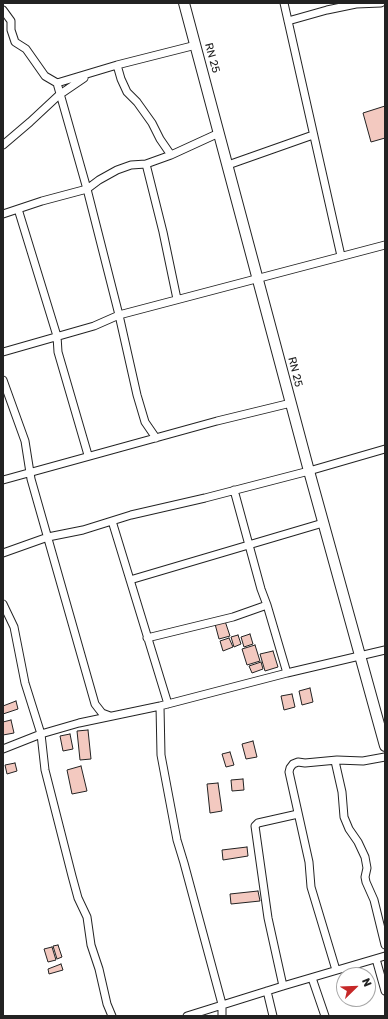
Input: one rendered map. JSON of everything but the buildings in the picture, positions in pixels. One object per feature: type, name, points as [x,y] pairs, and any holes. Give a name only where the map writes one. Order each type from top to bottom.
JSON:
[{"type":"main road","name":"RN 25","points":[[184,3],[323,523],[385,746]]},
{"type":"street","points":[[284,3],[341,256]]},
{"type":"street","points":[[288,21],[326,10],[381,3]]},
{"type":"street","points":[[3,10],[11,21],[11,30],[14,42],[23,47],[45,76],[56,83],[87,189],[119,315],[137,394],[145,422],[156,438]]},
{"type":"street","points":[[56,83],[117,65],[196,45]]},
{"type":"street","points":[[117,65],[127,92],[137,102],[152,123],[171,156]]},
{"type":"street","points":[[3,145],[59,95],[90,73]]},
{"type":"street","points":[[3,214],[87,189],[117,170],[146,164],[171,156],[219,133]]},
{"type":"street","points":[[228,165],[313,136]]},
{"type":"street","points":[[146,164],[163,232],[177,299]]},
{"type":"street","points":[[18,209],[57,336],[58,352],[88,455]]},
{"type":"street","points":[[3,352],[94,326],[119,315],[385,245]]},
{"type":"street","points":[[3,380],[25,441],[30,472],[96,704],[102,713],[110,716]]},
{"type":"street","points":[[3,480],[88,455],[291,403]]},
{"type":"street","points":[[3,552],[48,537],[83,530],[131,515],[309,471],[385,449]]},
{"type":"street","points":[[234,490],[261,589],[267,604],[287,673]]},
{"type":"street","points":[[112,521],[168,704]]},
{"type":"street","points":[[130,580],[323,523]]},
{"type":"street","points":[[3,604],[14,627],[24,683],[41,734],[46,770],[70,869],[78,898],[87,917],[91,945],[99,969],[107,1004],[112,1016]]},
{"type":"street","points":[[147,638],[234,617],[267,604]]},
{"type":"street","points":[[3,749],[41,734],[79,723],[160,706],[287,673],[385,650]]},
{"type":"street","points":[[160,706],[161,755],[177,840],[222,1004],[222,1016]]},
{"type":"street","points":[[187,1016],[336,970],[313,893],[309,862],[298,814],[290,768],[293,764],[298,762],[363,761],[385,758]]},
{"type":"street","points":[[335,761],[342,792],[344,817],[365,857],[367,868],[365,877],[366,882],[374,900],[385,945]]},
{"type":"street","points":[[283,986],[268,918],[255,826],[258,823],[298,814]]},
{"type":"street","points":[[347,967],[385,956]]},
{"type":"street","points":[[376,959],[385,991]]},
{"type":"street","points":[[312,978],[325,1016]]},
{"type":"street","points":[[267,991],[273,1016]]}]
